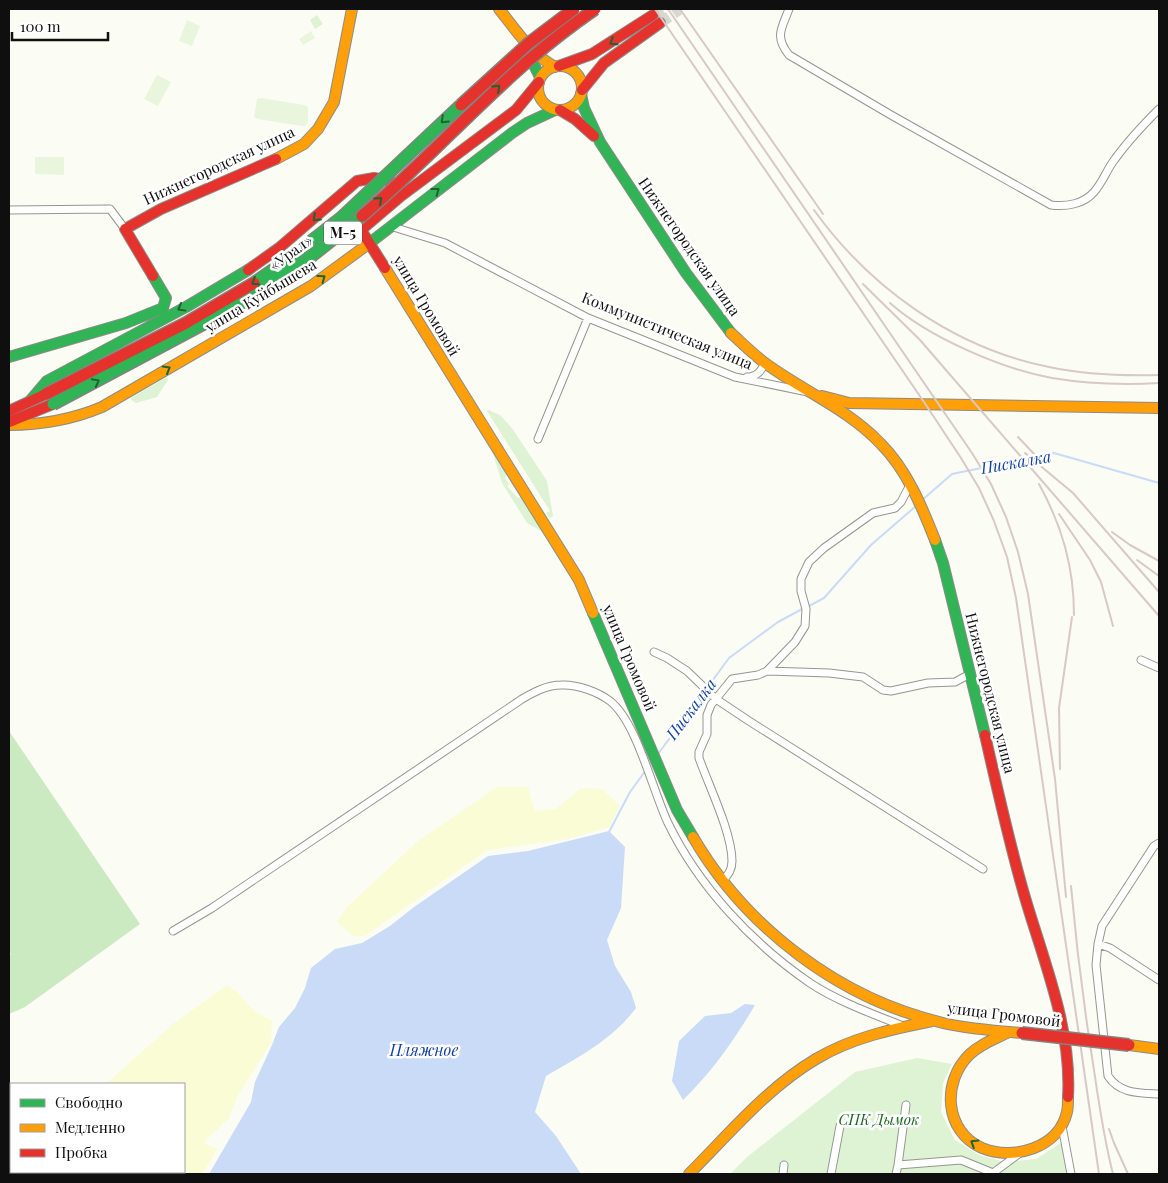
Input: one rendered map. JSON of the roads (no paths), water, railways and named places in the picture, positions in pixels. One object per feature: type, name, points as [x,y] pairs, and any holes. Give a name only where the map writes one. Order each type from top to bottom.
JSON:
[{"type":"main road","name":"Нижнегородская улица","points":[[125,229],[161,209],[280,157],[304,144],[318,129],[334,102],[352,9]]},
{"type":"main road","points":[[499,9],[533,50],[546,62],[568,68],[576,73],[580,81],[581,92]]},
{"type":"main road","name":"«Урал»","points":[[9,424],[255,283],[288,261],[353,208],[468,96],[524,48],[574,9]]},
{"type":"main road","name":"«Урал»","points":[[50,399],[101,380],[232,310],[294,270],[346,230],[410,173],[519,67],[573,23],[595,9]]},
{"type":"main road","points":[[419,183],[516,110],[539,79],[546,70],[592,54],[656,16],[604,63],[581,92],[573,106],[558,110],[547,106],[541,99],[538,91],[539,79],[512,24]]},
{"type":"main road","name":"Нижнегородская улица","points":[[581,92],[584,108],[600,142],[686,273],[729,331],[765,363],[861,425],[882,444],[899,465],[925,514],[943,563],[1019,876],[1048,964],[1060,1014],[1070,1074],[1067,1113],[1059,1132],[1042,1147],[1020,1153],[997,1153],[977,1146],[963,1136],[954,1122],[950,1105],[950,1087],[970,1054],[1009,1032]]},
{"type":"main road","name":"Нижнегородская улица","points":[[558,110],[582,125],[600,142]]},
{"type":"main road","name":"улица Куйбышева","points":[[9,424],[62,422],[102,407],[311,286],[512,133],[527,123],[558,110]]},
{"type":"main road","name":"улица Куйбышева","points":[[9,411],[30,402],[47,382],[234,279],[304,229],[358,181],[376,178],[410,185],[419,183]]},
{"type":"main road","name":"улица Громовой","points":[[419,183],[361,230],[579,580],[677,810],[694,842],[722,881],[762,925],[790,949],[835,980],[881,1002],[932,1020],[967,1028],[1159,1049]]},
{"type":"main road","points":[[9,357],[126,323],[163,308],[166,298],[125,229]]},
{"type":"main road","name":"Коммунистическая улица","points":[[814,394],[848,403],[1159,408]]},
{"type":"main road","name":"М-5","points":[[30,402],[50,399]]},
{"type":"main road","points":[[689,1174],[772,1092],[804,1066],[842,1046],[903,1026],[932,1020]]},
{"type":"street","points":[[789,9],[780,33],[781,46],[789,55],[891,115],[1052,205],[1064,207],[1079,202],[1094,193],[1114,159],[1159,109]]},
{"type":"street","points":[[9,210],[110,209],[125,229]]},
{"type":"street","name":"Коммунистическая улица","points":[[390,226],[445,243],[588,318],[735,377],[814,394]]},
{"type":"street","points":[[538,439],[588,318]]},
{"type":"street","points":[[735,377],[753,377],[761,371],[765,363]]},
{"type":"street","points":[[722,881],[730,872],[732,862],[730,842],[699,758],[699,752],[707,734],[707,715],[716,699],[732,679],[758,675],[767,670],[795,642],[805,626],[806,609],[801,591],[801,579],[808,562],[824,548],[873,514],[895,508],[901,502],[910,485]]},
{"type":"street","points":[[654,652],[687,671],[716,699],[749,721],[983,869]]},
{"type":"street","points":[[1141,660],[1159,668]]},
{"type":"street","points":[[767,670],[829,673],[863,677],[883,690],[891,692],[928,683],[955,682],[970,674]]},
{"type":"street","points":[[174,930],[212,908],[522,698],[540,689],[562,684],[600,694],[621,713],[631,731],[668,823],[678,842],[700,877],[720,902],[752,935],[779,959],[812,984],[854,1006],[903,1026]]},
{"type":"street","points":[[1159,843],[1154,846],[1102,926],[1096,966],[1108,1076],[1112,1083],[1121,1089],[1133,1093],[1159,1094]]},
{"type":"street","points":[[1098,944],[1110,948],[1159,980]]},
{"type":"street","points":[[896,1174],[906,1105]]},
{"type":"street","points":[[831,1174],[840,1126]]},
{"type":"street","points":[[1062,1126],[1071,1174]]},
{"type":"street","points":[[898,1165],[961,1160],[993,1173],[1020,1153]]},
{"type":"street","points":[[783,1174],[784,1166]]},
{"type":"water","name":"Пляжное","points":[[609,831],[625,847],[621,908],[607,940],[615,966],[631,992],[636,1008],[606,1038],[546,1076],[535,1112],[556,1136],[581,1174],[209,1174],[251,1102],[255,1082],[279,1027],[295,1008],[305,988],[311,968],[335,949],[362,943],[390,926],[414,907],[488,856],[528,851]]},
{"type":"water","points":[[745,1004],[755,1005],[722,1055],[683,1100],[672,1081],[679,1041],[705,1016],[731,1013]]},
{"type":"waterway","name":"Пискалка","points":[[921,501],[952,474],[1054,453],[1159,483]]},
{"type":"waterway","name":"Пискалка","points":[[809,606],[824,598],[871,545],[916,506]]},
{"type":"waterway","name":"Пискалка","points":[[707,688],[729,658],[778,622],[804,608]]},
{"type":"waterway","name":"Пискалка","points":[[658,754],[704,692]]},
{"type":"waterway","name":"Пискалка","points":[[609,832],[630,792],[646,770]]},
{"type":"tunnel","points":[[653,15],[663,9]]},
{"type":"tunnel","points":[[660,23],[680,9]]},
{"type":"railway","points":[[655,9],[926,405],[979,488],[994,521],[1007,557],[1016,598],[1099,1174]]},
{"type":"railway","points":[[668,9],[972,453],[991,484],[1006,517],[1018,552],[1028,594],[1055,779],[1066,897]]},
{"type":"railway","points":[[680,9],[823,214]]},
{"type":"railway","points":[[814,210],[861,265],[917,311],[948,330],[1014,358],[1063,370],[1104,374],[1159,375]]},
{"type":"railway","points":[[863,284],[920,340],[1159,616]]},
{"type":"railway","points":[[890,303],[924,328],[966,350],[1032,374],[1092,383],[1159,383]]},
{"type":"railway","points":[[1018,437],[1036,456]]},
{"type":"railway","points":[[1025,453],[1073,493],[1159,592]]},
{"type":"railway","points":[[1039,484],[1054,515],[1065,547],[1072,580],[1074,615]]},
{"type":"railway","points":[[1059,514],[1090,560],[1101,582],[1113,626]]},
{"type":"railway","points":[[1112,532],[1130,545],[1159,561]]},
{"type":"railway","points":[[1137,560],[1159,576]]},
{"type":"railway","points":[[1060,769],[1059,708],[1072,617]]},
{"type":"railway","points":[[1071,886],[1089,1036],[1109,1160],[1113,1174]]},
{"type":"railway","points":[[1109,1129],[1128,1174]]},
{"type":"park label","name":"СПК Дымок","points":[[879,1120]]}]
